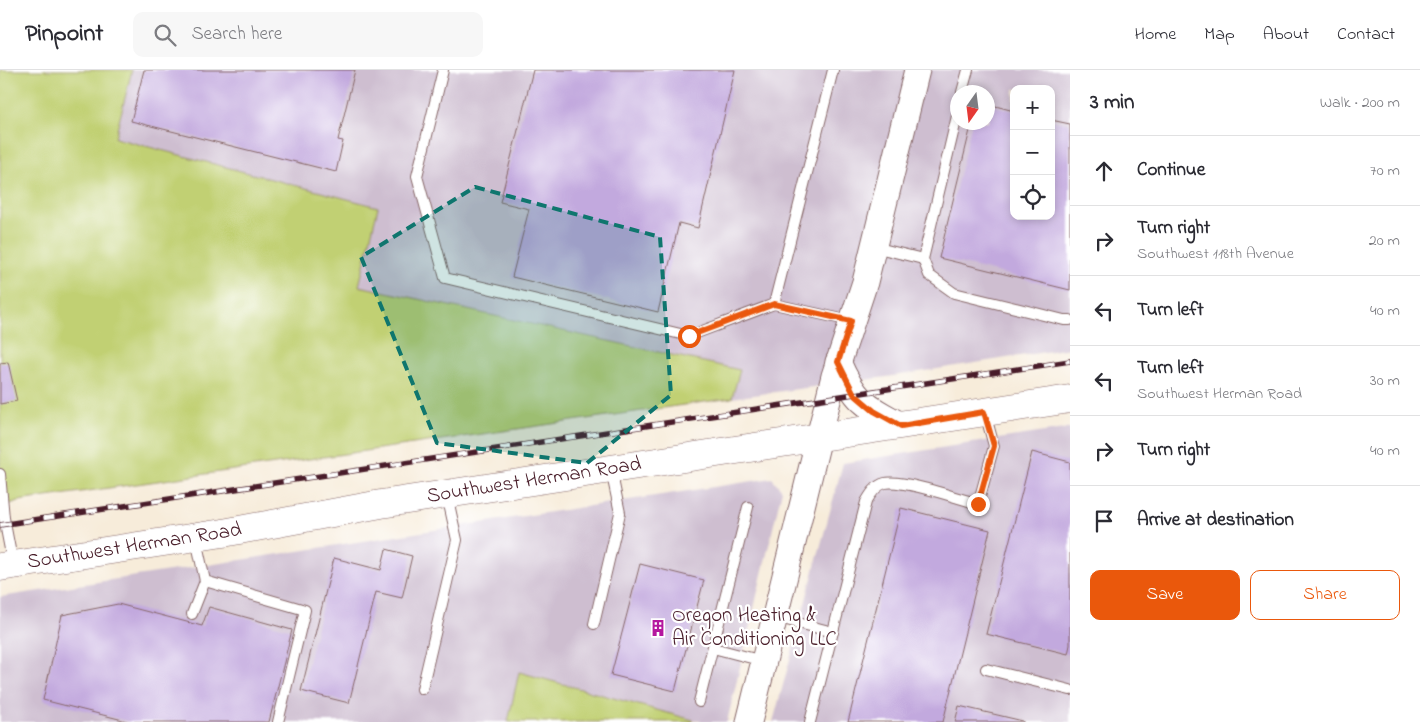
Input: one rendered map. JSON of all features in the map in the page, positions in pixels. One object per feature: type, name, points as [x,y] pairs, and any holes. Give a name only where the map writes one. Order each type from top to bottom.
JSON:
[{"type":"main road","name":"Southwest Herman Road","points":[[6,566],[196,538],[381,504],[1070,399]]},
{"type":"street","points":[[749,722],[838,362],[865,282],[917,70]]},
{"type":"street","points":[[838,362],[854,394],[874,411],[901,426]]},
{"type":"lane","points":[[443,70],[417,176],[445,278],[689,336],[774,304],[851,321]]},
{"type":"lane","points":[[774,304],[833,70]]},
{"type":"lane","points":[[964,85],[968,70]]},
{"type":"lane","points":[[954,130],[923,259],[929,275],[954,293],[1070,320]]},
{"type":"lane","points":[[874,246],[923,259]]},
{"type":"lane","points":[[810,722],[866,502],[872,493],[883,483],[899,483],[978,504],[994,446],[984,412]]},
{"type":"lane","points":[[594,624],[620,513],[610,469]]},
{"type":"lane","points":[[0,474],[6,566]]},
{"type":"lane","points":[[422,689],[457,540],[447,494]]},
{"type":"lane","points":[[699,702],[748,507]]},
{"type":"lane","points":[[192,614],[204,581],[196,538]]},
{"type":"lane","points":[[204,581],[305,610],[278,722]]},
{"type":"lane","points":[[775,617],[833,632]]},
{"type":"lane","points":[[713,648],[764,661]]},
{"type":"lane","points":[[986,669],[1070,690]]},
{"type":"highlighted area","points":[[475,187],[660,237],[671,395],[587,463],[437,443],[361,257]]},
{"type":"shaded area","points":[[132,70],[1070,70],[1070,348],[887,377],[732,398],[740,370],[358,286],[378,208],[115,138]]},
{"type":"shaded area","points":[[1070,428],[1070,722],[773,722],[843,463]]},
{"type":"shaded area","points":[[772,478],[782,490],[727,722],[702,722],[520,672],[508,722],[0,722],[0,597]]},
{"type":"green space","points":[[0,70],[132,70],[115,138],[378,207],[359,286],[740,370],[732,398],[19,501],[0,507]]},
{"type":"green space","points":[[519,672],[693,720],[693,722],[508,722]]},
{"type":"building","points":[[144,70],[355,70],[338,140],[343,141],[336,172],[131,121]]},
{"type":"building","points":[[533,70],[735,70],[698,228],[679,223],[658,312],[512,277],[529,209],[500,202]]},
{"type":"building","points":[[995,106],[1010,110],[1010,220],[1055,220],[1055,121],[1070,124],[1070,290],[939,258],[970,130],[995,130]]},
{"type":"building","points":[[8,362],[17,401],[0,404],[0,363]]},
{"type":"building","points":[[1032,452],[1070,462],[1070,645],[1068,654],[986,634]]},
{"type":"building","points":[[901,508],[990,530],[943,722],[848,722]]},
{"type":"building","points":[[386,549],[412,556],[402,598],[376,592],[349,703],[301,691],[334,558],[381,570]]},
{"type":"building","name":"Oregon Heating & Air Conditioning LLC","points":[[640,564],[704,580],[675,691],[611,675]]},
{"type":"building","points":[[118,604],[202,626],[209,607],[292,630],[269,722],[131,722],[43,700],[62,615]]},
{"type":"building","points":[[959,706],[1023,721],[1023,722],[955,722]]},
{"type":"railway","points":[[0,525],[1070,361]]},
{"type":"place","name":"Oregon Heating & Air Conditioning LLC","points":[[658,628]]},
{"type":"route","points":[[689,336],[774,304],[851,321],[838,362],[854,394],[874,411],[901,426],[984,412],[994,446],[978,504]]}]
